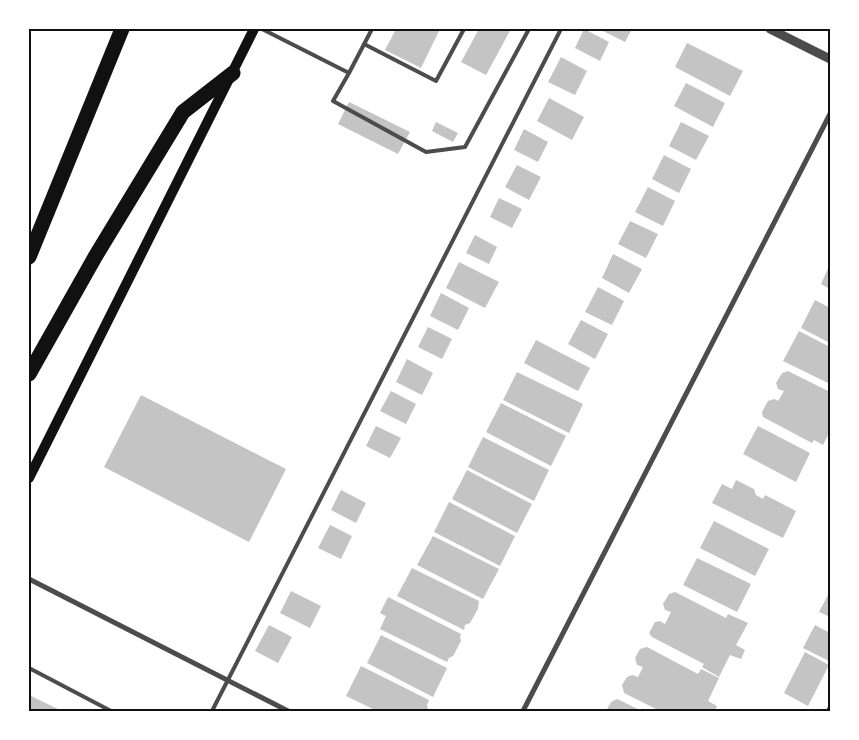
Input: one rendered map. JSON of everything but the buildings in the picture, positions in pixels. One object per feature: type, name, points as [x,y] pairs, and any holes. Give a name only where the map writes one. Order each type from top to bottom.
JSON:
[{"type":"highway","points":[[29,256],[122,29]]},
{"type":"highway","points":[[29,374],[95,258],[183,112],[233,73]]},
{"type":"main road","points":[[29,478],[254,29]]},
{"type":"street","points":[[770,29],[830,59]]},
{"type":"street","points":[[523,711],[830,114]]},
{"type":"street","points":[[29,579],[288,711]]},
{"type":"lane","points":[[262,29],[349,74]]},
{"type":"lane","points":[[372,29],[333,101],[426,152],[465,147],[529,29]]},
{"type":"lane","points":[[364,44],[436,81],[464,29]]},
{"type":"lane","points":[[212,711],[561,29]]},
{"type":"lane","points":[[29,668],[111,711]]},
{"type":"lane","points":[[828,711],[830,706]]}]
